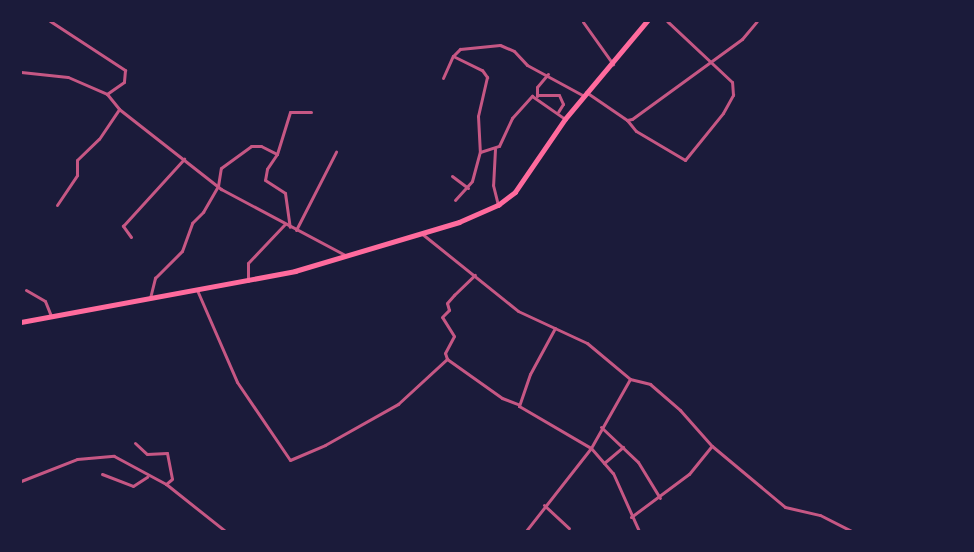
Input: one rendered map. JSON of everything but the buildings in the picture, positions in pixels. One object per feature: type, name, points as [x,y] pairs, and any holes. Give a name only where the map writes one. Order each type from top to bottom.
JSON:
[{"type":"main road","points":[[21,322],[248,281],[422,233],[498,205],[515,192],[564,119],[613,64],[646,21]]},
{"type":"street","points":[[50,21],[125,70],[124,82],[107,94]]},
{"type":"street","points":[[443,78],[453,56],[461,49],[505,46],[527,65],[548,74],[585,94],[627,120],[636,131],[681,159],[687,159],[724,113],[735,89],[710,60],[667,21]]},
{"type":"street","points":[[627,120],[635,118],[710,60],[742,39],[757,21]]},
{"type":"street","points":[[583,22],[613,64]]},
{"type":"street","points":[[453,56],[482,70],[487,77],[478,116],[480,152],[468,188],[455,200]]},
{"type":"street","points":[[21,72],[68,77],[107,94],[119,109],[218,186],[290,227],[345,255]]},
{"type":"street","points":[[537,96],[537,87],[548,74]]},
{"type":"street","points":[[498,205],[493,185],[495,149],[516,113],[526,107],[532,96],[559,95],[563,104],[558,112]]},
{"type":"street","points":[[537,96],[558,112],[564,119]]},
{"type":"street","points":[[57,205],[77,175],[75,163],[99,139],[119,109]]},
{"type":"street","points":[[290,227],[285,193],[265,180],[267,169],[277,154],[290,112],[311,112]]},
{"type":"street","points":[[150,298],[155,278],[180,255],[192,223],[203,212],[218,186],[223,166],[251,146],[261,146],[277,154]]},
{"type":"street","points":[[480,152],[495,149]]},
{"type":"street","points":[[296,230],[336,152]]},
{"type":"street","points":[[131,237],[123,228],[124,224],[184,159]]},
{"type":"street","points":[[452,176],[468,188]]},
{"type":"street","points":[[248,281],[248,263],[269,245],[285,224]]},
{"type":"street","points":[[422,233],[518,311],[593,347],[630,379],[650,384],[680,410],[712,446],[785,507],[820,515],[851,531]]},
{"type":"street","points":[[475,275],[447,303],[450,309],[442,317],[454,336],[445,353],[447,359],[502,398],[518,404],[591,448],[612,474],[631,517],[639,531]]},
{"type":"street","points":[[26,290],[45,300],[51,316]]},
{"type":"street","points":[[197,290],[237,382],[290,460],[325,445],[398,404],[426,382],[447,359]]},
{"type":"street","points":[[518,404],[533,368],[555,328]]},
{"type":"street","points":[[526,531],[544,505],[591,448],[601,427],[630,379]]},
{"type":"street","points":[[601,427],[638,462],[660,498]]},
{"type":"street","points":[[135,443],[147,454],[167,453],[172,479],[166,484]]},
{"type":"street","points":[[631,517],[660,498],[689,474],[712,446]]},
{"type":"street","points":[[604,463],[622,447]]},
{"type":"street","points":[[21,481],[77,459],[105,454],[118,457],[147,477],[166,484],[225,531]]},
{"type":"street","points":[[102,474],[133,486],[147,477]]},
{"type":"street","points":[[544,505],[569,528]]},
{"type":"street","points":[[840,525],[841,531]]}]
